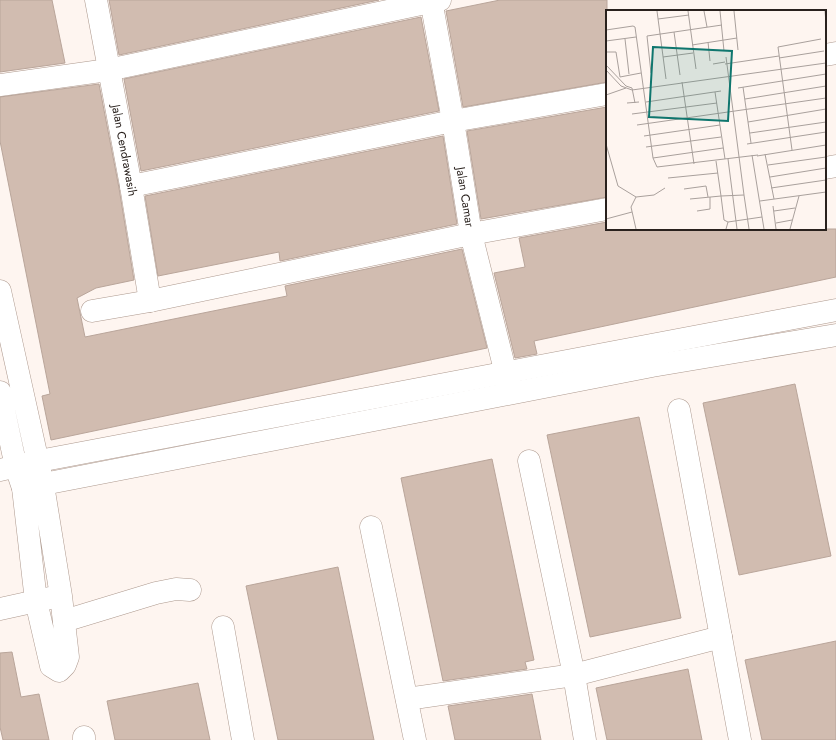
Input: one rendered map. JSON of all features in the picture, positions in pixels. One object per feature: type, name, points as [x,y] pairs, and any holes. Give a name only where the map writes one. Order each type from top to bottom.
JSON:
[{"type":"street","name":"Jalan Cendrawasih","points":[[96,0],[131,186],[150,301]]},
{"type":"street","points":[[0,86],[108,70],[434,1]]},
{"type":"street","name":"Jalan Camar","points":[[434,1],[471,234],[508,382]]},
{"type":"street","points":[[826,55],[836,53]]},
{"type":"street","points":[[131,186],[453,121],[606,94]]},
{"type":"street","points":[[826,168],[836,166]]},
{"type":"street","points":[[92,311],[150,301],[471,234],[606,209]]},
{"type":"street","points":[[0,291],[39,461],[33,487],[36,601],[51,666],[59,671],[65,665],[68,657],[61,596],[33,487],[8,468],[0,392]]},
{"type":"street","points":[[33,487],[836,310]]},
{"type":"street","points":[[8,468],[39,461],[508,382],[652,366],[836,336]]},
{"type":"street","points":[[679,410],[740,740]]},
{"type":"street","points":[[530,461],[586,740]]},
{"type":"street","points":[[371,528],[415,740]]},
{"type":"street","points":[[64,621],[156,593],[176,589],[190,590]]},
{"type":"street","points":[[0,609],[61,596]]},
{"type":"street","points":[[223,627],[243,740]]},
{"type":"street","points":[[407,700],[574,675],[721,637]]},
{"type":"building","points":[[0,0],[52,0],[65,63],[0,72]]},
{"type":"building","points":[[109,0],[379,0],[119,55]]},
{"type":"building","points":[[500,0],[607,0],[606,82],[463,107],[446,11]]},
{"type":"building","points":[[421,17],[439,111],[141,171],[124,79]]},
{"type":"building","points":[[99,84],[119,188],[134,280],[96,288],[77,298],[85,337],[287,296],[285,286],[462,249],[487,348],[51,440],[42,396],[50,394],[0,141],[0,97]]},
{"type":"building","points":[[606,107],[606,197],[481,219],[467,131]]},
{"type":"building","points":[[443,136],[457,224],[280,261],[279,252],[158,276],[145,196]]},
{"type":"building","points":[[606,222],[606,230],[836,229],[836,277],[534,341],[537,354],[515,358],[494,273],[525,267],[519,238]]},
{"type":"building","points":[[795,384],[831,556],[739,575],[703,403]]},
{"type":"building","points":[[639,417],[681,618],[590,637],[547,435]]},
{"type":"building","points":[[492,459],[534,660],[525,662],[527,669],[443,681],[401,478]]},
{"type":"building","points":[[338,567],[374,740],[278,740],[246,586]]},
{"type":"building","points":[[836,641],[836,740],[762,740],[745,660]]},
{"type":"building","points":[[12,652],[21,697],[39,694],[49,740],[3,740],[0,727],[0,653]]},
{"type":"building","points":[[688,669],[702,740],[607,740],[596,688]]},
{"type":"building","points":[[198,683],[210,740],[115,740],[107,701]]},
{"type":"building","points":[[532,694],[541,740],[455,740],[448,706]]}]
